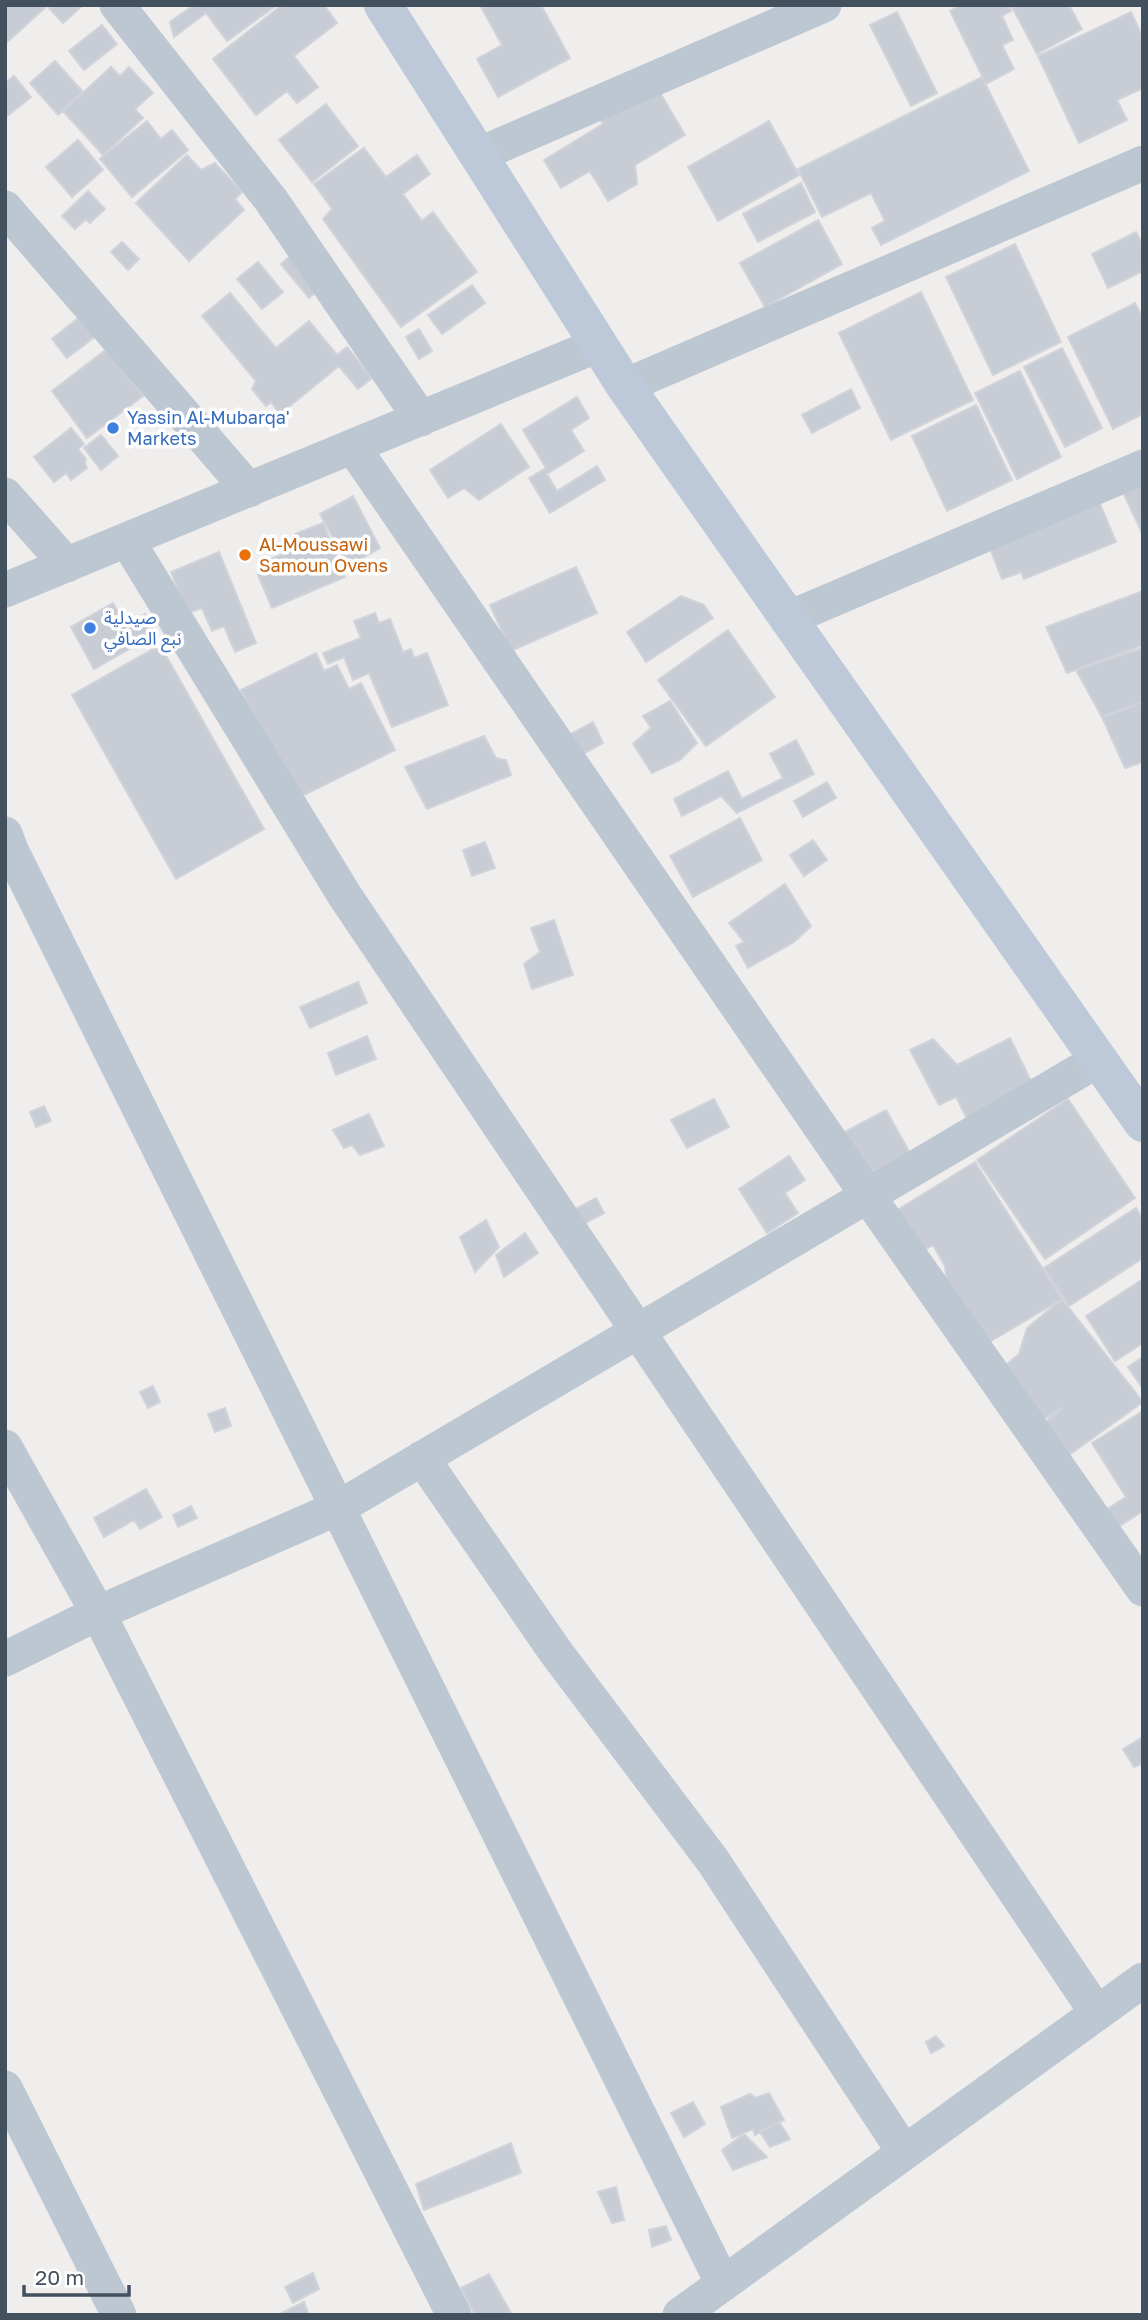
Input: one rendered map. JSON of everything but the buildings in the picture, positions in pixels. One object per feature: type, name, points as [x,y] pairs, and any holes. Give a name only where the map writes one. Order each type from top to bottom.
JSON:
[{"type":"street","points":[[117,5],[271,201],[421,419]]},
{"type":"street","points":[[383,5],[625,386],[1143,1123]]},
{"type":"street","points":[[478,155],[824,5]]},
{"type":"street","points":[[625,386],[1143,163]]},
{"type":"street","points":[[5,208],[249,490]]},
{"type":"street","points":[[5,590],[598,345]]},
{"type":"street","points":[[353,447],[1143,1589]]},
{"type":"street","points":[[787,619],[1143,467]]},
{"type":"street","points":[[5,495],[67,565]]},
{"type":"street","points":[[127,540],[345,896],[1097,2013]]},
{"type":"street","points":[[5,834],[723,2284]]},
{"type":"street","points":[[5,1659],[98,1614],[338,1508],[1098,1060]]},
{"type":"street","points":[[5,1447],[98,1614],[454,2315]]},
{"type":"street","points":[[422,1458],[555,1651],[713,1861],[904,2152]]},
{"type":"street","points":[[680,2315],[1143,1980]]},
{"type":"street","points":[[5,2088],[119,2315]]},
{"type":"place","name":"Yassin Al-Mubarqa' Markets","points":[[113,428]]},
{"type":"place","name":"Al-Moussawi Samoun Ovens","points":[[245,555]]},
{"type":"place","name":"صيدلية نبع الصافي","points":[[90,628]]}]
